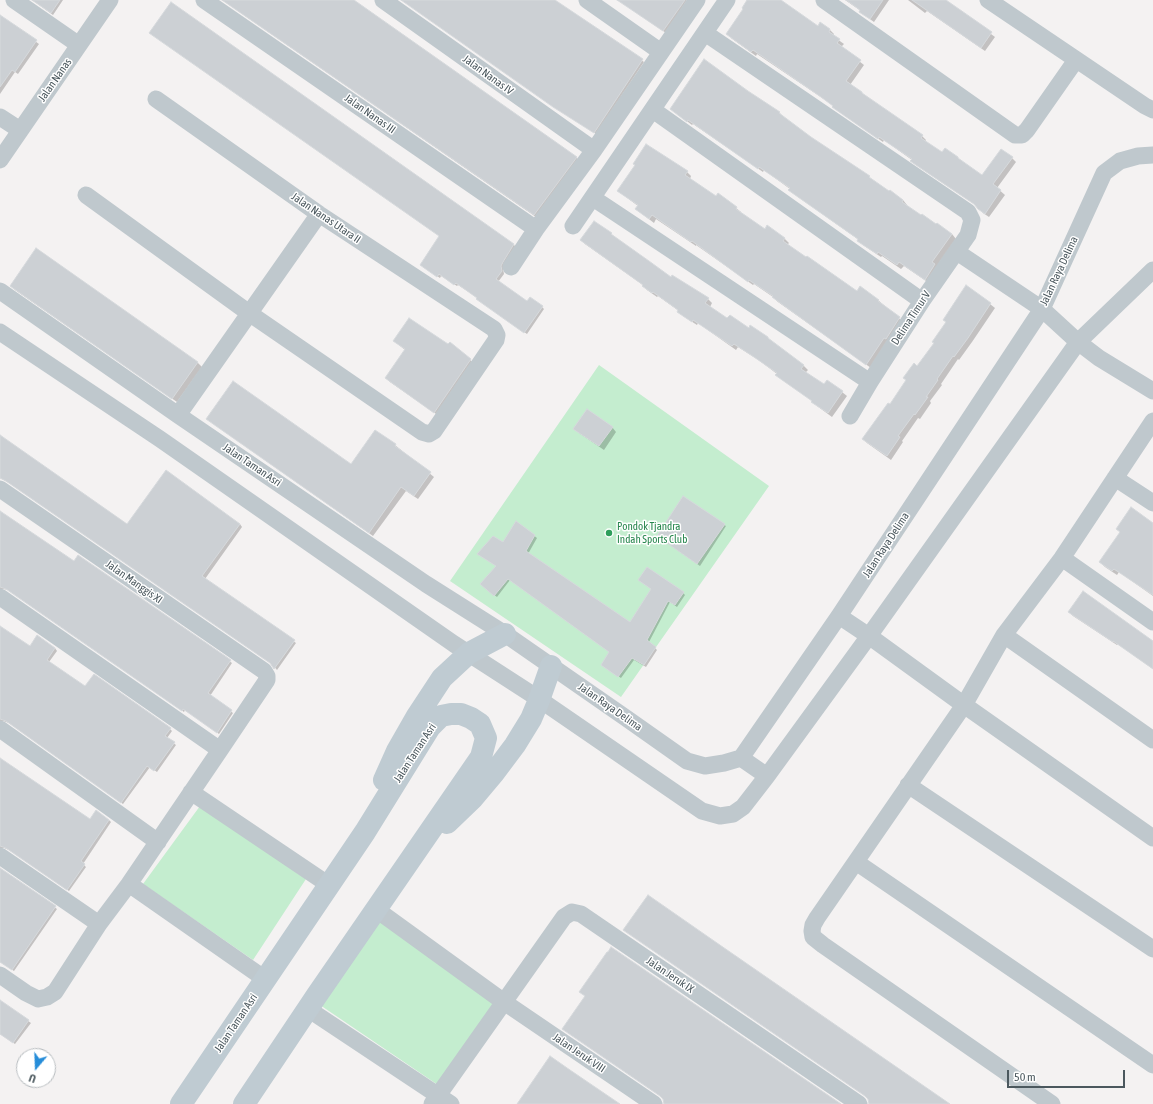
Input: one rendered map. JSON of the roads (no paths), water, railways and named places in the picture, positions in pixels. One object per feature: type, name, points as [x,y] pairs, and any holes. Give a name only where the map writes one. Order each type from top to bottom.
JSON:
[{"type":"main road","points":[[365,832],[382,784],[397,751],[417,716],[442,678],[455,664],[469,653],[505,634]]},
{"type":"main road","points":[[411,859],[473,798],[494,774],[515,745],[531,719],[548,664]]},
{"type":"main road","name":"Jalan Taman Asri","points":[[181,1104],[365,832],[430,727],[441,716],[461,714],[471,718],[480,724],[486,738],[481,757],[244,1104]]},
{"type":"street","points":[[14,0],[79,45]]},
{"type":"street","name":"Jalan Nanas","points":[[0,160],[110,0]]},
{"type":"street","name":"Jalan Nanas III","points":[[204,0],[536,229]]},
{"type":"street","name":"Jalan Nanas IV","points":[[383,0],[594,150]]},
{"type":"street","points":[[587,0],[661,52]]},
{"type":"street","points":[[512,267],[536,229],[594,150],[697,0]]},
{"type":"street","points":[[573,226],[727,0]]},
{"type":"street","points":[[824,0],[1015,135],[1022,135],[1027,130],[1076,60]]},
{"type":"street","points":[[988,0],[1153,110]]},
{"type":"street","name":"Delima Timur V","points":[[705,33],[968,212],[972,220],[968,235],[922,301],[850,416]]},
{"type":"street","name":"Jalan Nanas Utara II","points":[[156,99],[319,214],[494,329],[497,335],[496,340],[439,425],[429,434],[422,432],[249,313]]},
{"type":"street","points":[[653,110],[922,301]]},
{"type":"street","points":[[0,117],[20,130]]},
{"type":"street","name":"Jalan Raya Delima","points":[[548,664],[687,762],[704,766],[724,763],[741,758],[839,616],[1042,309],[1104,173],[1120,161],[1138,156],[1153,155]]},
{"type":"street","points":[[86,195],[249,313]]},
{"type":"street","points":[[593,198],[870,382]]},
{"type":"street","points":[[178,415],[319,214]]},
{"type":"street","points":[[956,252],[1042,309],[1078,342],[1099,358],[1153,392]]},
{"type":"street","points":[[0,332],[160,439],[447,640],[538,699],[702,811],[720,816],[733,814],[743,807],[767,776],[869,636],[1078,342],[1153,270]]},
{"type":"street","name":"Jalan Taman Asri","points":[[0,291],[178,415],[426,584],[505,634],[548,664]]},
{"type":"street","points":[[1052,1104],[823,945],[813,937],[812,931],[813,925],[817,918],[964,705],[1004,635],[1062,558],[1153,421]]},
{"type":"street","points":[[1115,478],[1153,503]]},
{"type":"street","name":"Jalan Manggis XI","points":[[0,489],[264,671],[267,676],[266,680],[220,750]]},
{"type":"street","points":[[1062,558],[1153,622]]},
{"type":"street","points":[[0,598],[220,750],[129,884],[99,924],[55,992],[47,997],[38,999],[26,993],[0,975]]},
{"type":"street","points":[[839,616],[1153,838]]},
{"type":"street","points":[[1004,635],[1153,740]]},
{"type":"street","points":[[0,729],[158,842]]},
{"type":"street","points":[[741,758],[767,776]]},
{"type":"street","points":[[908,785],[1153,948]]},
{"type":"street","points":[[191,792],[329,884]]},
{"type":"street","points":[[0,856],[99,924]]},
{"type":"street","points":[[856,862],[1153,1065]]},
{"type":"street","points":[[129,884],[265,979]]},
{"type":"street","name":"Jalan Jeruk VIII","points":[[377,910],[504,1002],[654,1104]]},
{"type":"street","name":"Jalan Jeruk IX","points":[[440,1101],[504,1002],[564,917],[572,912],[581,914],[859,1104]]},
{"type":"street","points":[[308,1009],[440,1101]]},
{"type":"place","name":"Pondok Tjandra Indah Sports Club","points":[[609,533]]}]
